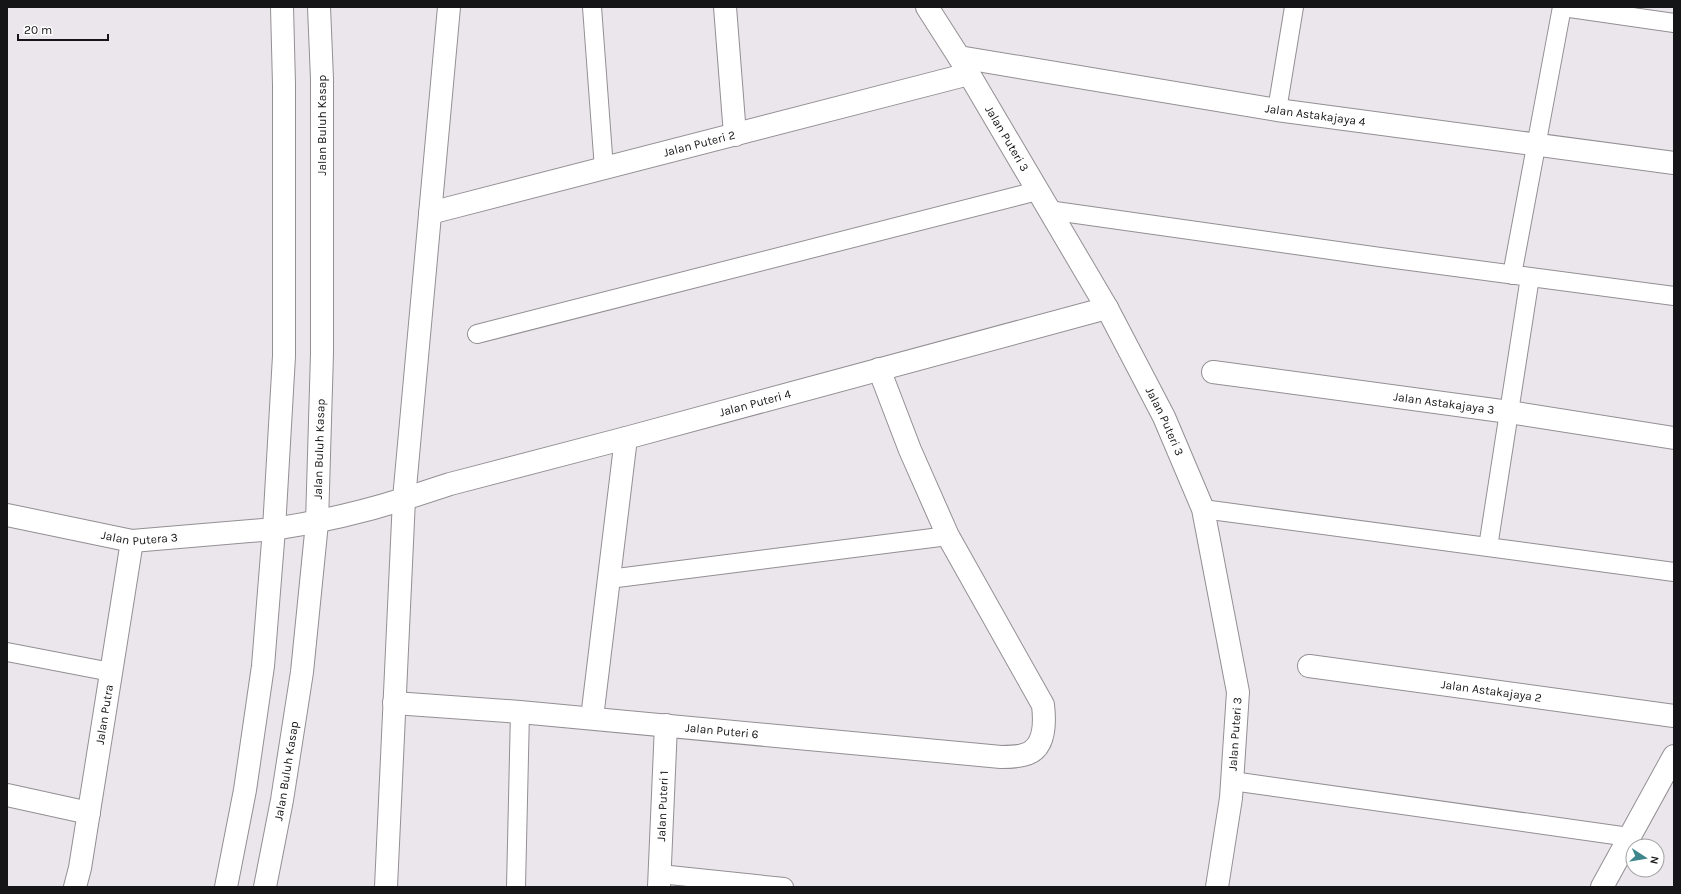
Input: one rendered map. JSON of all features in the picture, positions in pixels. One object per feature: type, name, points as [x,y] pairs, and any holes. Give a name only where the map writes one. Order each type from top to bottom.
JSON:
[{"type":"main road","points":[[226,887],[245,790],[263,666],[274,529],[284,356],[284,86],[282,7]]},
{"type":"main road","name":"Jalan Buluh Kasap","points":[[265,887],[282,800],[302,672],[317,523],[322,353],[322,79],[319,7]]},
{"type":"main road","points":[[386,887],[404,499],[449,7]]},
{"type":"main road","points":[[725,7],[735,135]]},
{"type":"main road","name":"Jalan Puteri 3","points":[[927,7],[964,66],[1107,308],[1164,417],[1203,510],[1238,692],[1232,781],[1217,887]]},
{"type":"main road","name":"Jalan Puteri 2","points":[[430,213],[735,135],[964,66]]},
{"type":"main road","name":"Jalan Astakajaya 4","points":[[964,66],[1277,110],[1674,163]]},
{"type":"main road","name":"Jalan Puteri 4","points":[[317,523],[370,510],[450,484],[1107,308]]},
{"type":"main road","points":[[879,369],[910,450],[948,536]]},
{"type":"main road","name":"Jalan Astakajaya 3","points":[[1213,372],[1509,412],[1674,438]]},
{"type":"main road","points":[[592,718],[626,438]]},
{"type":"main road","name":"Jalan Putera 3","points":[[7,515],[132,541],[274,529],[317,523]]},
{"type":"main road","name":"Jalan Puteri 6","points":[[394,703],[592,718],[1001,757],[1024,755],[1036,748],[1042,738],[1045,722],[1043,705],[948,536]]},
{"type":"main road","name":"Jalan Putra","points":[[75,887],[80,868],[132,541]]},
{"type":"main road","name":"Jalan Astakajaya 2","points":[[1309,666],[1674,716]]},
{"type":"main road","name":"Jalan Puteri 1","points":[[660,880],[666,725]]},
{"type":"main road","points":[[1602,887],[1674,756]]},
{"type":"main road","points":[[7,795],[89,813]]},
{"type":"lane","points":[[592,7],[604,169]]},
{"type":"lane","points":[[1277,110],[1294,7]]},
{"type":"lane","points":[[1512,275],[1563,7],[1674,23]]},
{"type":"lane","points":[[477,334],[1037,191]]},
{"type":"lane","points":[[1048,210],[1512,275],[1674,296]]},
{"type":"lane","points":[[1488,547],[1530,277]]},
{"type":"lane","points":[[1203,510],[1674,572]]},
{"type":"lane","points":[[609,579],[948,536]]},
{"type":"lane","points":[[7,652],[111,672]]},
{"type":"lane","points":[[516,887],[520,712]]},
{"type":"lane","points":[[1232,781],[1629,837]]},
{"type":"lane","points":[[660,880],[784,887]]}]
